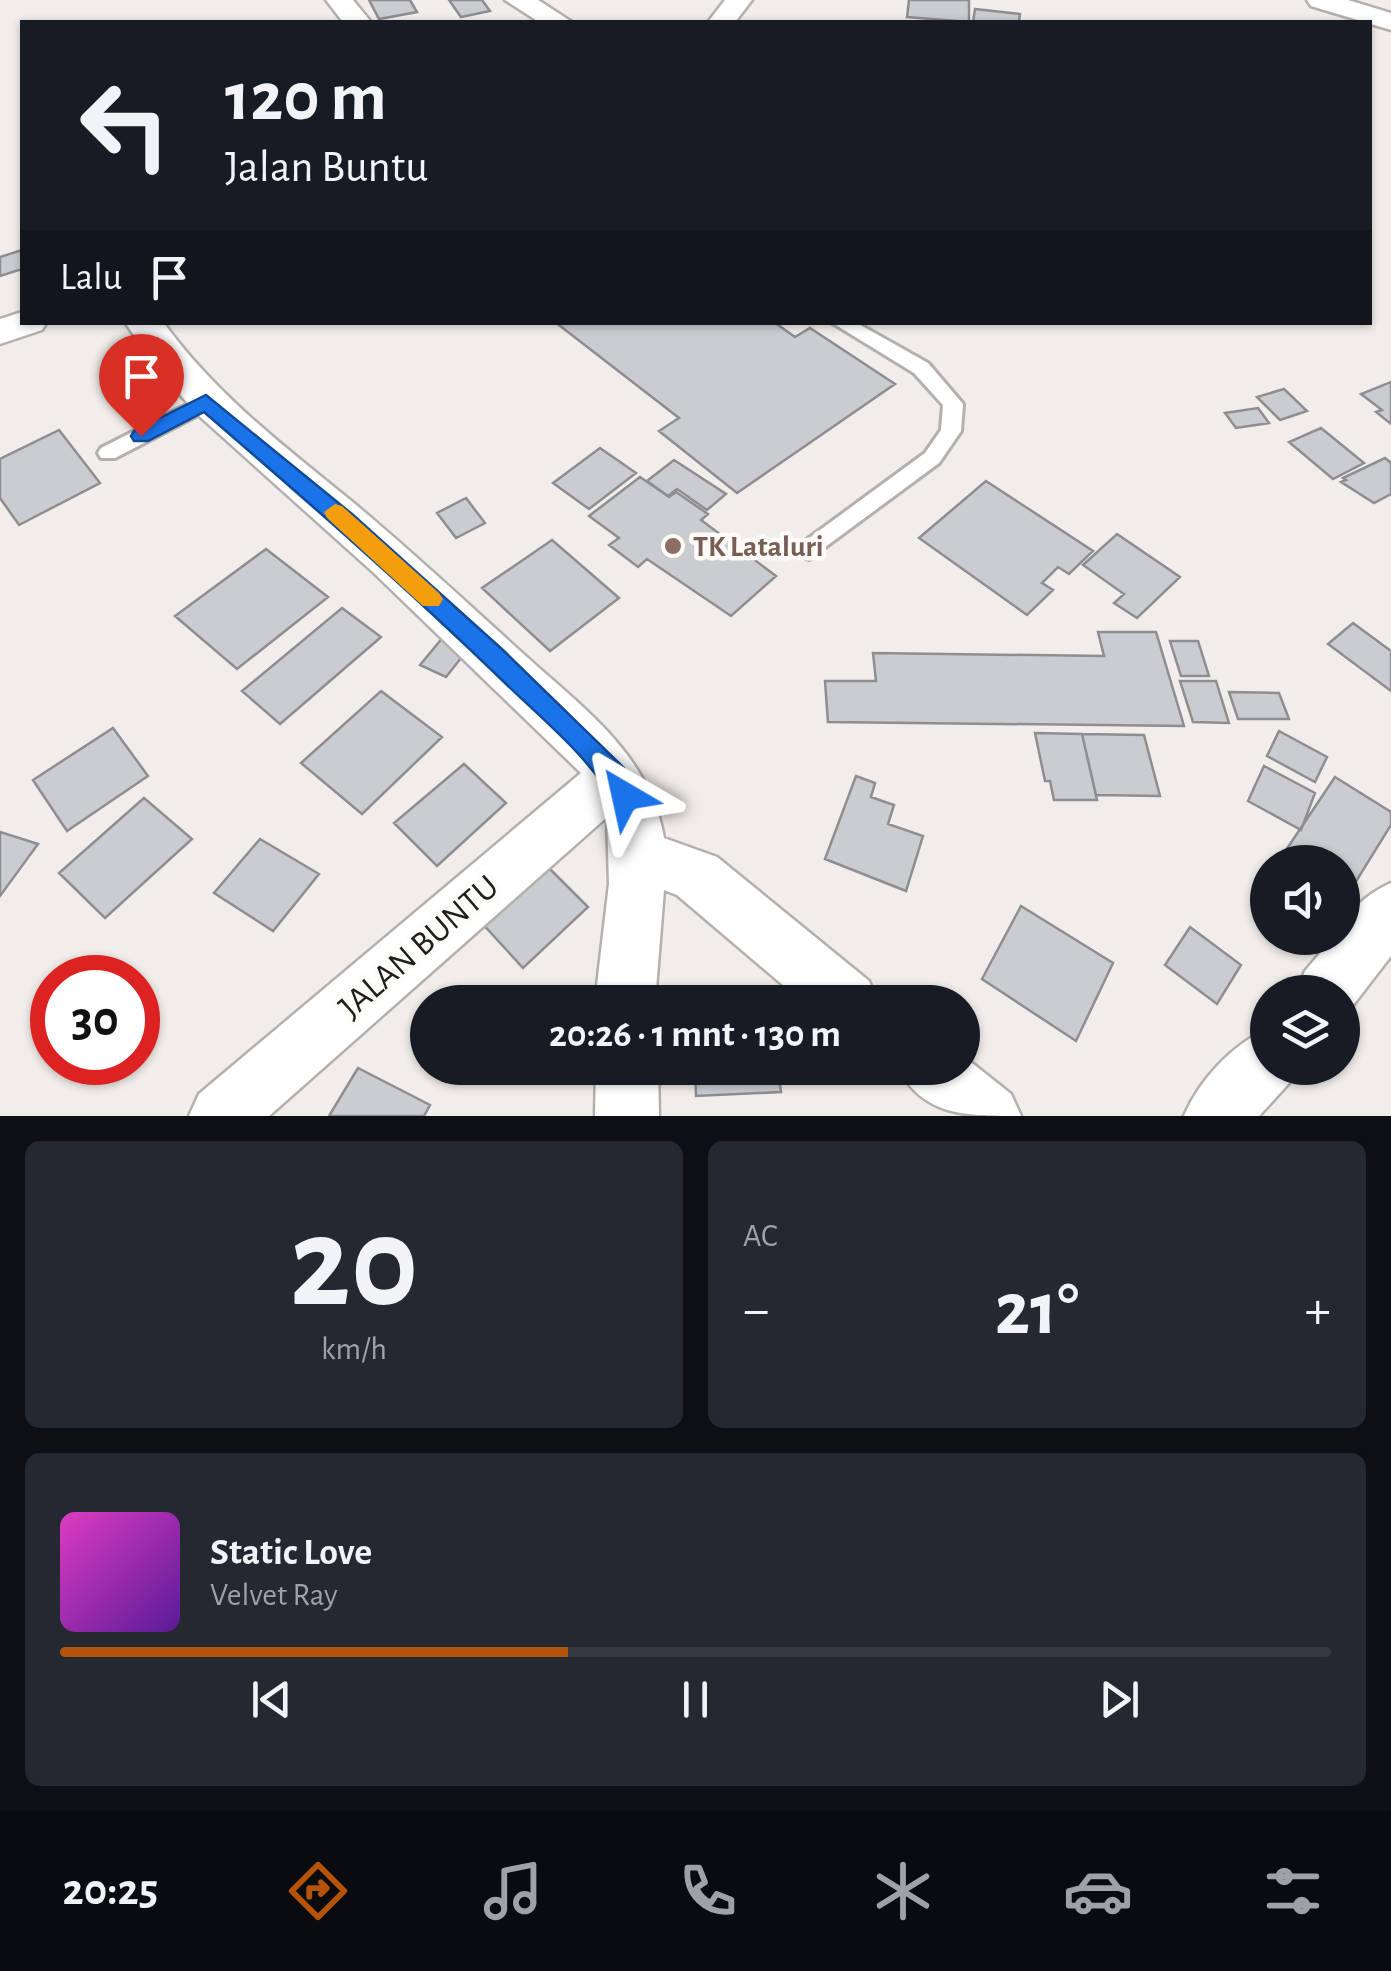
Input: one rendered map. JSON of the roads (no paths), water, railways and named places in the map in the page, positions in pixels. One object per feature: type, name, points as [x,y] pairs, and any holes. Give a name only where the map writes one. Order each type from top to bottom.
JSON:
[{"type":"street","points":[[339,0],[355,20]]},
{"type":"street","points":[[518,0],[554,20]]},
{"type":"street","points":[[723,20],[739,0]]},
{"type":"street","points":[[1319,0],[1391,22]]},
{"type":"street","points":[[1319,0],[1352,20]]},
{"type":"street","points":[[145,325],[172,366],[206,402],[496,658],[614,777],[633,812],[638,867],[628,985]]},
{"type":"street","name":"JALAN BUNTU","points":[[220,1116],[614,777]]},
{"type":"street","points":[[638,867],[652,862],[672,863],[697,876],[828,985]]},
{"type":"street","points":[[1340,975],[1391,911]]},
{"type":"street","points":[[1216,1116],[1250,1079]]},
{"type":"street","points":[[626,1085],[627,1116]]},
{"type":"street","points":[[950,1085],[989,1116]]},
{"type":"lane","points":[[809,550],[932,458],[951,431],[953,404],[921,368],[845,325]]},
{"type":"lane","points":[[108,453],[206,402]]},
{"type":"place","name":"TK Lataluri","points":[[673,546]]}]
